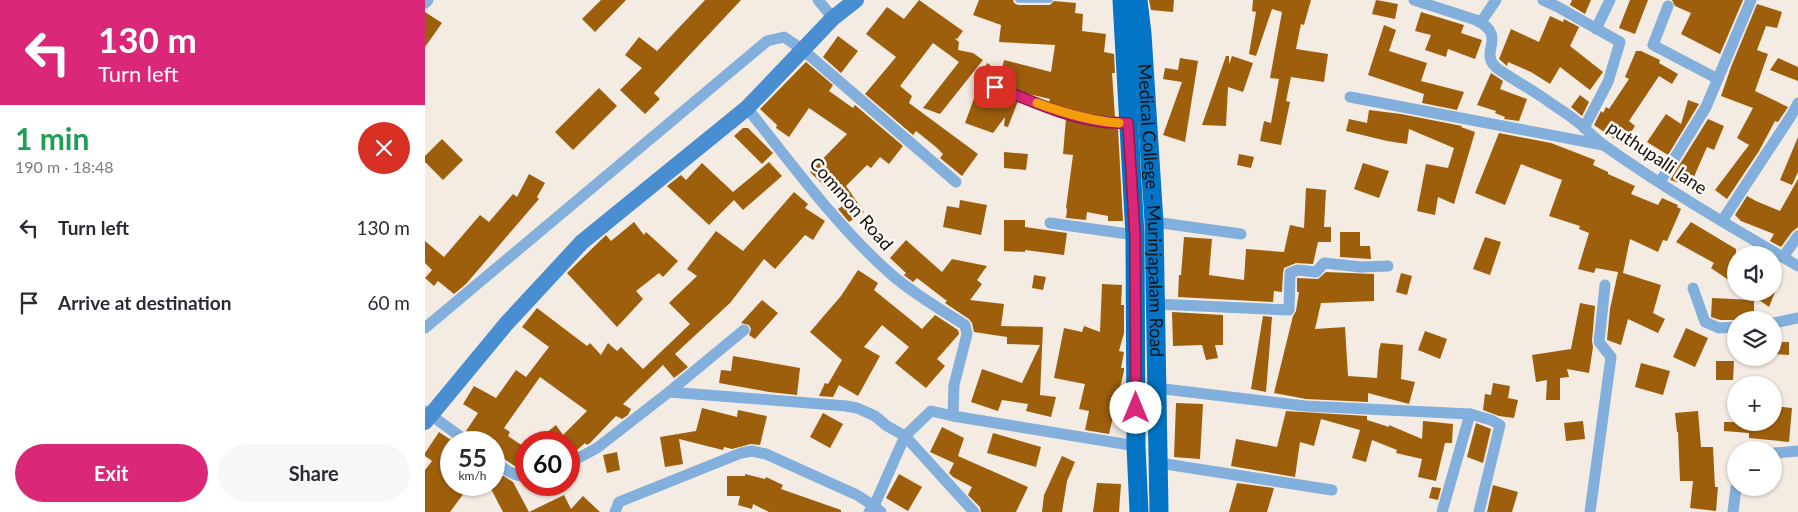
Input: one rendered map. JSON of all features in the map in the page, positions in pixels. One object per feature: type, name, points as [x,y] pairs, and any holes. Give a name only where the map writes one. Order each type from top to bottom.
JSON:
[{"type":"main road","points":[[427,416],[506,324],[582,242],[747,108],[833,18],[856,0]]},
{"type":"main road","points":[[1122,0],[1135,236],[1136,446],[1139,512]]},
{"type":"main road","name":"Medical College - Murinjapalam Road","points":[[1137,0],[1142,34],[1154,222],[1159,512]]},
{"type":"street","points":[[425,3],[428,0]]},
{"type":"street","points":[[817,0],[833,18]]},
{"type":"street","points":[[1414,0],[1481,22],[1496,0]]},
{"type":"street","points":[[1543,0],[1620,42],[1608,82],[1584,128]]},
{"type":"street","points":[[1596,29],[1610,0]]},
{"type":"street","points":[[1660,182],[1706,107],[1751,0]]},
{"type":"street","points":[[1668,6],[1653,45],[1718,79]]},
{"type":"street","name":"puthupalli lane","points":[[1481,22],[1492,32],[1493,37],[1489,56],[1493,64],[1501,71],[1533,90],[1584,128],[1603,145],[1722,221],[1798,266]]},
{"type":"street","points":[[425,328],[767,41],[784,37],[803,50],[956,182]]},
{"type":"street","points":[[1350,97],[1603,145]]},
{"type":"street","points":[[1722,221],[1798,103]]},
{"type":"street","name":"Common Road","points":[[747,108],[844,228],[856,240],[912,292],[965,324],[967,334],[954,385],[953,416]]},
{"type":"street","points":[[1154,222],[1241,234]]},
{"type":"street","points":[[1051,223],[1135,236]]},
{"type":"street","points":[[1783,257],[1798,236]]},
{"type":"street","points":[[1156,304],[1289,310],[1290,273],[1298,270],[1317,272],[1324,263],[1361,267],[1388,266]]},
{"type":"street","points":[[1589,512],[1611,357],[1599,342],[1605,285]]},
{"type":"street","points":[[1693,288],[1705,322],[1719,328],[1727,328]]},
{"type":"street","points":[[1782,321],[1798,318]]},
{"type":"street","points":[[580,457],[597,448],[744,330]]},
{"type":"street","points":[[1156,388],[1305,406],[1470,414],[1491,420],[1501,425],[1479,512]]},
{"type":"street","points":[[669,392],[857,408],[875,416],[887,426],[905,436],[974,512]]},
{"type":"street","points":[[615,512],[619,502],[741,453],[752,451],[759,452],[857,495],[874,510],[905,436],[931,411],[1136,446]]},
{"type":"street","points":[[1442,512],[1470,414]]},
{"type":"street","points":[[427,416],[451,431]]},
{"type":"street","points":[[1782,452],[1798,451]]},
{"type":"street","points":[[1159,463],[1331,490]]},
{"type":"street","points":[[1733,512],[1735,496]]},
{"type":"lane","points":[[1018,0],[1050,0]]},
{"type":"lane","points":[[995,87],[1059,111],[1097,121],[1128,123]]},
{"type":"building","points":[[601,0],[626,0],[595,32],[582,19]]},
{"type":"building","points":[[705,0],[741,0],[654,93],[660,99],[645,114],[620,90],[642,68],[625,55],[639,37],[657,51]]},
{"type":"building","points":[[919,0],[963,31],[957,39],[954,38],[959,42],[958,50],[973,53],[983,60],[940,114],[923,108],[959,62],[933,43],[900,86],[912,96],[909,103],[978,154],[962,176],[940,158],[943,154],[936,147],[916,131],[913,135],[865,94],[896,57],[866,34],[887,7],[904,19]]},
{"type":"building","points":[[979,0],[1013,0],[1018,5],[1050,5],[1054,1],[1076,3],[1075,13],[1083,14],[1082,31],[1106,34],[1104,52],[1114,54],[1115,73],[1112,73],[1115,117],[1098,116],[1060,107],[1049,102],[1050,99],[1024,93],[995,82],[991,85],[992,90],[1018,101],[1008,127],[1004,126],[1005,117],[993,133],[965,123],[987,63],[1001,73],[1004,60],[1051,72],[1055,45],[999,42],[1001,25],[973,15]]},
{"type":"building","points":[[1149,0],[1174,0],[1173,12],[1151,10]]},
{"type":"building","points":[[1253,0],[1311,0],[1304,25],[1301,24],[1296,49],[1328,54],[1324,82],[1291,77],[1286,101],[1290,102],[1281,145],[1260,141],[1264,121],[1271,123],[1279,79],[1270,78],[1282,12],[1272,9],[1256,56],[1249,54],[1256,12],[1252,11]]},
{"type":"building","points":[[1376,0],[1398,4],[1395,19],[1372,14]]},
{"type":"building","points":[[1572,0],[1591,0],[1585,14],[1570,5]]},
{"type":"building","points":[[1630,0],[1648,0],[1635,34],[1619,28]]},
{"type":"building","points":[[1672,0],[1743,0],[1720,54],[1681,34],[1691,13],[1675,6]]},
{"type":"building","points":[[1757,4],[1782,12],[1777,28],[1766,26],[1757,50],[1768,54],[1755,91],[1788,107],[1778,122],[1775,121],[1759,151],[1727,199],[1715,190],[1749,145],[1737,138],[1753,108],[1721,96]]},
{"type":"building","points":[[425,12],[442,23],[425,47]]},
{"type":"building","points":[[1421,12],[1464,25],[1461,33],[1482,40],[1475,59],[1448,49],[1446,57],[1425,50],[1431,35],[1415,31]]},
{"type":"building","points":[[1550,16],[1563,22],[1564,19],[1579,27],[1570,46],[1603,72],[1590,90],[1560,67],[1550,84],[1531,72],[1508,62],[1507,66],[1499,59],[1511,29],[1539,42]]},
{"type":"building","points":[[1384,25],[1396,30],[1389,51],[1427,63],[1421,81],[1464,92],[1457,110],[1422,103],[1424,94],[1368,75]]},
{"type":"building","points":[[838,36],[858,51],[841,73],[823,57]]},
{"type":"building","points":[[1636,51],[1641,51],[1660,60],[1659,63],[1678,74],[1672,84],[1659,76],[1629,121],[1635,126],[1623,145],[1594,125],[1601,111],[1603,113],[1606,107],[1609,109],[1629,79],[1625,77]]},
{"type":"building","points":[[1226,56],[1229,56],[1229,64],[1232,56],[1253,63],[1243,92],[1228,87],[1226,126],[1202,125]]},
{"type":"building","points":[[1180,58],[1198,61],[1185,142],[1163,135],[1182,82],[1163,79],[1165,68],[1178,70]]},
{"type":"building","points":[[1778,58],[1798,67],[1798,81],[1770,70]]},
{"type":"building","points":[[806,62],[833,85],[829,91],[853,108],[855,105],[903,146],[889,164],[880,157],[871,168],[867,165],[846,186],[864,212],[849,222],[838,209],[844,205],[810,172],[847,134],[809,108],[789,137],[776,128],[777,125],[760,109]]},
{"type":"building","points":[[1491,73],[1503,81],[1500,89],[1527,99],[1519,121],[1504,119],[1505,117],[1495,113],[1496,111],[1477,105]]},
{"type":"building","points":[[599,88],[617,106],[573,150],[555,132]]},
{"type":"building","points":[[1580,95],[1589,102],[1582,116],[1571,107]]},
{"type":"building","points":[[1688,100],[1699,104],[1668,155],[1647,142],[1666,114],[1681,124]]},
{"type":"building","points":[[1369,110],[1462,126],[1475,132],[1454,204],[1438,197],[1435,215],[1417,211],[1426,164],[1448,168],[1454,148],[1409,129],[1407,144],[1346,131],[1349,119],[1367,123]]},
{"type":"building","points":[[1066,118],[1096,126],[1115,127],[1115,129],[1118,129],[1123,221],[1108,221],[1108,216],[1087,212],[1086,220],[1066,218],[1073,155],[1063,154]]},
{"type":"building","points":[[1708,119],[1724,126],[1714,150],[1707,147],[1693,179],[1682,174],[1680,183],[1670,180]]},
{"type":"building","points":[[743,128],[748,128],[773,153],[762,164],[734,136]]},
{"type":"building","points":[[1499,133],[1551,143],[1595,160],[1593,165],[1635,186],[1631,194],[1658,205],[1662,198],[1678,205],[1677,207],[1681,209],[1667,241],[1663,240],[1658,252],[1630,239],[1623,273],[1661,285],[1653,313],[1665,319],[1658,333],[1628,319],[1621,345],[1607,340],[1610,309],[1618,272],[1596,268],[1594,273],[1578,269],[1589,233],[1579,229],[1580,226],[1549,216],[1562,180],[1521,164],[1505,205],[1475,193]]},
{"type":"building","points":[[1798,137],[1798,172],[1792,185],[1780,180]]},
{"type":"building","points":[[442,139],[463,160],[443,180],[425,162],[425,156]]},
{"type":"building","points":[[1004,152],[1028,154],[1026,170],[1004,168]]},
{"type":"building","points":[[1239,154],[1254,157],[1251,168],[1237,165]]},
{"type":"building","points":[[769,162],[782,176],[743,210],[734,200],[709,225],[667,186],[681,175],[686,180],[702,163],[733,192]]},
{"type":"building","points":[[1363,163],[1389,171],[1379,198],[1354,189]]},
{"type":"building","points":[[529,174],[545,183],[537,197],[539,199],[466,284],[454,294],[438,281],[434,286],[425,278],[432,270],[425,263],[425,241],[444,257],[480,215],[489,222],[513,194],[517,197]]},
{"type":"building","points":[[1798,179],[1798,227],[1782,246],[1770,241],[1774,234],[1741,221],[1735,215],[1747,196],[1780,211]]},
{"type":"building","points":[[1306,188],[1326,190],[1324,227],[1331,227],[1331,242],[1318,242],[1313,264],[1296,263],[1284,268],[1282,292],[1274,291],[1273,302],[1178,297],[1184,237],[1212,239],[1209,275],[1244,280],[1246,249],[1284,252],[1290,225],[1304,228]]},
{"type":"building","points":[[794,192],[808,204],[805,208],[825,221],[813,240],[805,235],[775,269],[764,259],[730,303],[675,354],[688,367],[674,378],[663,365],[623,404],[631,409],[628,415],[622,419],[616,416],[587,445],[585,443],[580,447],[580,431],[567,431],[587,411],[540,377],[504,428],[510,432],[508,436],[515,441],[515,466],[505,460],[505,431],[466,431],[478,413],[463,404],[474,386],[496,398],[516,370],[526,377],[549,347],[522,327],[537,308],[587,346],[590,343],[601,355],[608,343],[617,351],[621,347],[643,369],[690,324],[669,303],[697,276],[687,269],[716,231],[743,251]]},
{"type":"building","points":[[960,200],[987,205],[981,235],[943,227],[947,206],[959,208]]},
{"type":"building","points":[[1004,220],[1025,220],[1025,227],[1067,233],[1064,255],[1025,250],[1025,252],[1004,251]]},
{"type":"building","points":[[634,222],[644,235],[646,232],[678,261],[663,277],[659,273],[636,291],[643,299],[617,327],[567,273],[606,235],[611,241]]},
{"type":"building","points":[[1691,222],[1731,246],[1727,246],[1727,279],[1711,268],[1714,263],[1676,242]]},
{"type":"building","points":[[1340,232],[1360,232],[1360,246],[1370,246],[1371,259],[1340,257]]},
{"type":"building","points":[[1485,237],[1501,242],[1490,275],[1473,269]]},
{"type":"building","points":[[906,240],[942,272],[952,259],[987,266],[977,280],[982,284],[970,300],[1004,304],[1001,326],[1043,327],[1040,395],[1056,397],[1051,417],[1026,411],[1028,404],[1002,400],[998,411],[971,402],[982,369],[1022,383],[1040,345],[1007,344],[1007,337],[974,332],[969,319],[945,303],[947,301],[917,278],[913,282],[905,276],[906,273],[890,258]]},
{"type":"building","points":[[858,270],[878,283],[874,290],[922,329],[935,315],[958,330],[959,334],[937,359],[945,366],[926,388],[895,363],[909,347],[882,325],[864,347],[880,356],[858,396],[839,385],[833,397],[819,396],[825,383],[828,384],[842,360],[810,332],[841,296]]},
{"type":"building","points":[[1326,272],[1374,274],[1374,301],[1321,303],[1315,329],[1345,327],[1348,376],[1377,378],[1381,343],[1403,345],[1401,379],[1415,382],[1409,404],[1368,393],[1368,402],[1306,399],[1274,393],[1293,316],[1296,311],[1299,292],[1297,292],[1297,278],[1318,279]]},
{"type":"building","points":[[1401,273],[1412,276],[1407,295],[1396,292]]},
{"type":"building","points":[[1034,275],[1046,277],[1043,290],[1032,288]]},
{"type":"building","points":[[1102,284],[1122,285],[1121,305],[1124,305],[1124,333],[1119,351],[1124,352],[1121,368],[1124,368],[1124,371],[1109,434],[1085,430],[1089,411],[1079,409],[1085,384],[1054,378],[1064,328],[1082,332],[1084,326],[1100,332]]},
{"type":"building","points":[[1712,298],[1727,299],[1727,301],[1754,301],[1754,311],[1727,311],[1727,320],[1711,317]]},
{"type":"building","points":[[762,300],[778,313],[755,339],[749,335],[751,329],[749,325],[741,323]]},
{"type":"building","points":[[1761,301],[1771,301],[1769,307]]},
{"type":"building","points":[[1580,303],[1595,306],[1593,347],[1589,373],[1567,369],[1569,377],[1560,378],[1560,400],[1546,400],[1547,380],[1536,382],[1532,355],[1571,349]]},
{"type":"building","points":[[1172,312],[1223,315],[1223,345],[1215,345],[1218,358],[1206,360],[1202,345],[1173,346]]},
{"type":"building","points":[[1263,316],[1272,317],[1266,392],[1251,389]]},
{"type":"building","points":[[1686,328],[1708,338],[1695,367],[1673,357]]},
{"type":"building","points":[[1425,331],[1447,339],[1440,359],[1418,350]]},
{"type":"building","points":[[1782,342],[1789,342],[1789,355],[1782,355]]},
{"type":"building","points":[[733,356],[800,368],[797,395],[719,383],[721,370],[731,371]]},
{"type":"building","points":[[1716,361],[1727,361],[1727,366],[1734,366],[1733,376],[1727,376],[1727,380],[1716,380]]},
{"type":"building","points":[[1641,363],[1670,371],[1663,395],[1635,387]]},
{"type":"building","points":[[1493,383],[1510,386],[1508,398],[1518,400],[1514,418],[1499,416],[1483,410],[1485,394],[1491,395]]},
{"type":"building","points":[[1176,403],[1203,404],[1200,459],[1174,457]]},
{"type":"building","points":[[1782,407],[1792,408],[1789,442],[1749,438],[1749,433],[1724,431],[1724,422],[1727,422],[1727,431],[1782,431]]},
{"type":"building","points":[[702,408],[737,417],[738,410],[767,416],[760,445],[751,444],[732,449],[724,447],[723,450],[679,439],[683,464],[665,467],[660,437],[696,431]]},
{"type":"building","points":[[1286,411],[1367,416],[1367,420],[1389,427],[1389,425],[1422,439],[1423,421],[1453,424],[1452,443],[1445,443],[1436,481],[1418,477],[1422,459],[1396,453],[1397,450],[1372,440],[1366,462],[1352,458],[1360,430],[1321,419],[1314,446],[1300,442],[1295,477],[1231,466],[1236,439],[1277,447]]},
{"type":"building","points":[[1698,411],[1701,447],[1713,447],[1715,487],[1718,487],[1716,511],[1690,508],[1693,481],[1680,481],[1678,432],[1675,413]]},
{"type":"building","points":[[823,413],[843,424],[830,448],[810,437]]},
{"type":"building","points":[[1583,421],[1585,439],[1566,441],[1564,423]]},
{"type":"building","points":[[1476,423],[1491,429],[1483,463],[1467,457]]},
{"type":"building","points":[[556,425],[560,431],[548,431]]},
{"type":"building","points":[[942,427],[964,438],[958,456],[1028,487],[1016,512],[981,512],[980,507],[968,495],[972,487],[949,473],[954,463],[930,452]]},
{"type":"building","points":[[440,433],[440,496],[462,496],[450,512],[425,512],[425,470],[432,461],[425,456],[425,453]]},
{"type":"building","points":[[993,433],[1041,447],[1036,467],[987,453]]},
{"type":"building","points":[[617,452],[620,470],[607,473],[603,455]]},
{"type":"building","points":[[1062,456],[1075,462],[1067,481],[1062,512],[1042,512],[1044,495]]},
{"type":"building","points":[[745,474],[765,479],[766,477],[783,485],[781,489],[841,510],[841,512],[769,512],[753,504],[752,509],[738,505],[740,496],[727,496],[727,476],[745,476]]},
{"type":"building","points":[[899,474],[922,487],[908,511],[886,498]]},
{"type":"building","points":[[505,477],[513,482],[515,496],[520,496],[529,512],[503,512],[495,496],[505,496]]},
{"type":"building","points":[[1097,483],[1121,484],[1119,512],[1093,512]]},
{"type":"building","points":[[1237,483],[1274,488],[1267,512],[1229,512]]},
{"type":"building","points":[[1493,485],[1518,492],[1512,512],[1487,512]]},
{"type":"building","points":[[1432,487],[1441,488],[1438,500],[1429,498]]},
{"type":"building","points":[[562,496],[564,496],[571,509],[583,496],[600,512],[529,512]]},
{"type":"slow traffic","points":[[1037,103],[1097,121],[1119,123]]},
{"type":"route","points":[[995,87],[1059,111],[1097,121],[1128,123],[1135,236],[1136,408]]}]
